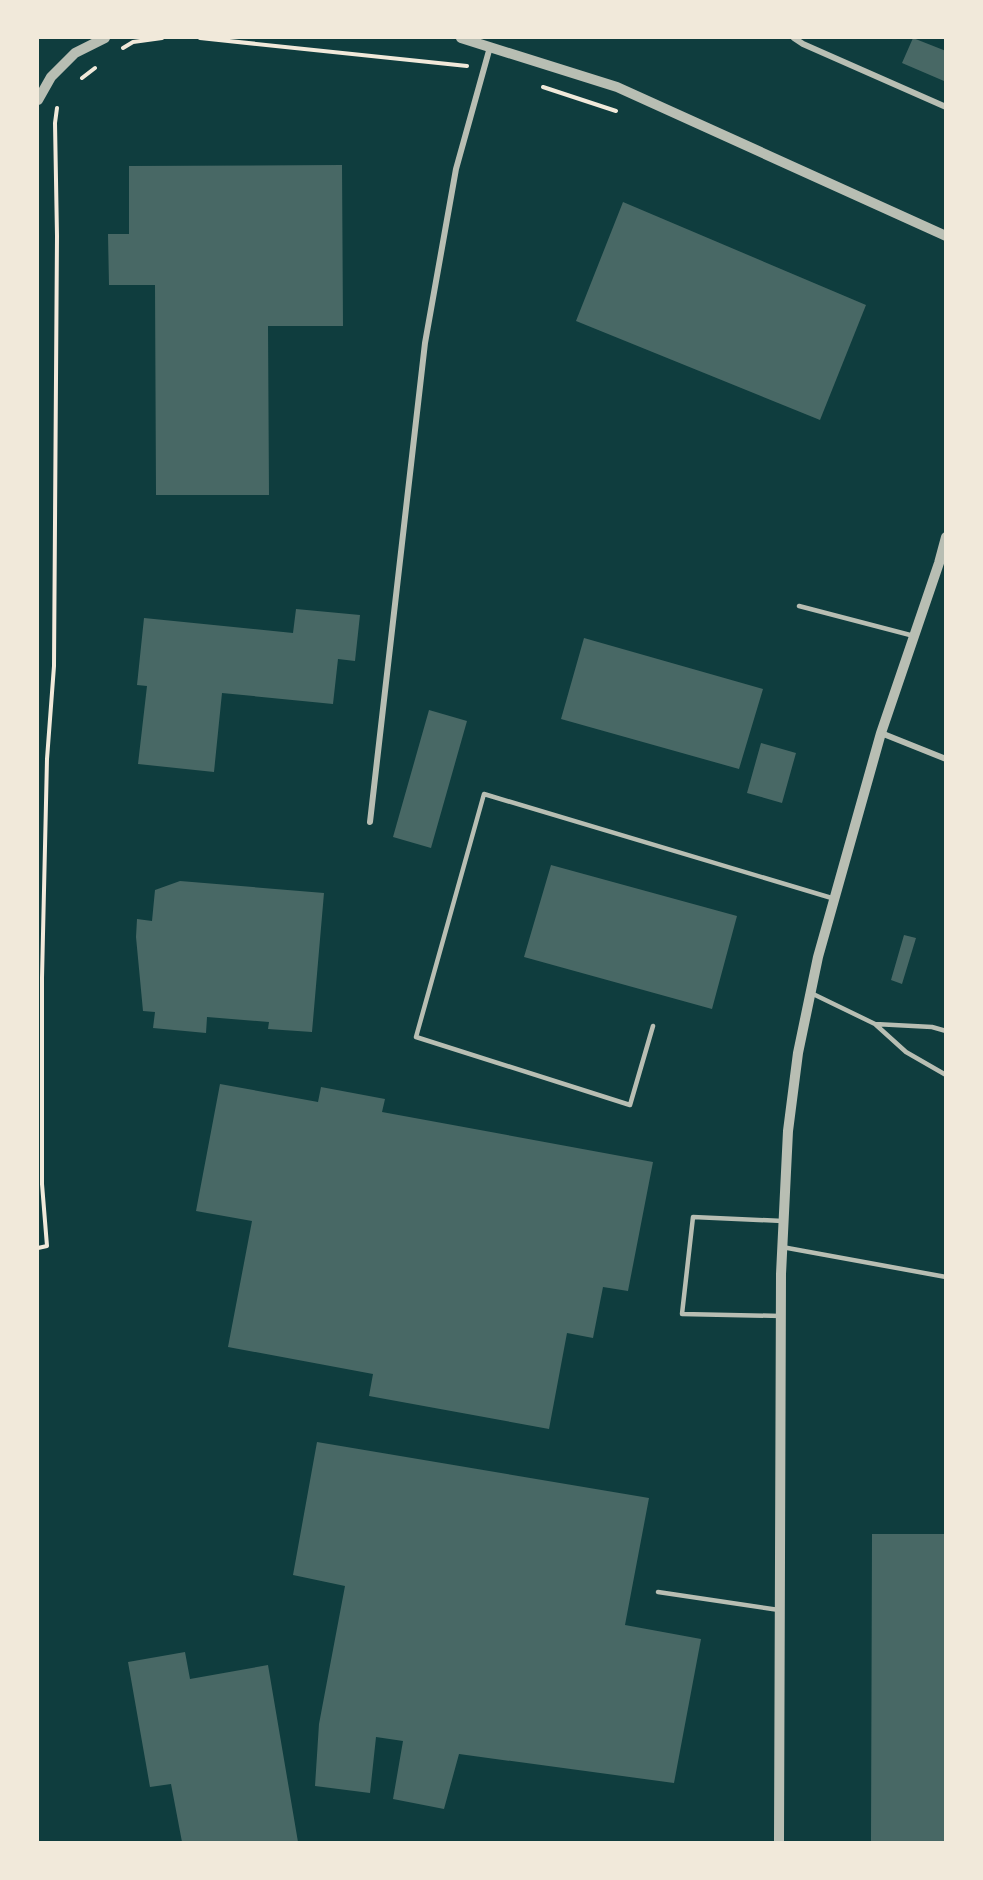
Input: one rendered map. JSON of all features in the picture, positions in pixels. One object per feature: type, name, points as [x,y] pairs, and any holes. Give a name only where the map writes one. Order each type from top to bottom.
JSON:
[{"type":"street","points":[[38,100],[51,77],[75,53],[105,38]]},
{"type":"street","points":[[461,38],[617,87],[945,236]]},
{"type":"street","points":[[794,38],[945,107]]},
{"type":"street","points":[[370,822],[425,343],[456,169],[490,46]]},
{"type":"street","points":[[779,1842],[780,1316],[788,1131],[798,1053],[818,957],[881,733],[939,563],[945,537]]},
{"type":"street","points":[[881,733],[945,759]]},
{"type":"lane","points":[[799,606],[914,636]]},
{"type":"lane","points":[[653,1026],[630,1105],[416,1037],[484,794],[835,899]]},
{"type":"lane","points":[[811,993],[875,1024],[906,1052],[945,1075]]},
{"type":"lane","points":[[875,1024],[932,1027],[945,1031]]},
{"type":"lane","points":[[780,1316],[682,1314],[693,1217],[783,1221]]},
{"type":"lane","points":[[782,1247],[945,1277]]},
{"type":"lane","points":[[658,1592],[780,1610]]},
{"type":"path","points":[[116,53],[133,42],[162,38]]},
{"type":"path","points":[[200,38],[484,68]]},
{"type":"path","points":[[74,84],[99,64]]},
{"type":"path","points":[[541,87],[621,112]]},
{"type":"path","points":[[38,1248],[47,1246],[42,1184],[42,978],[44,840],[54,666],[57,236],[55,123],[58,101]]},
{"type":"building","points":[[913,38],[946,51],[944,81],[902,63]]},
{"type":"building","points":[[342,165],[343,326],[268,326],[269,495],[156,495],[155,285],[109,285],[108,234],[129,234],[129,166]]},
{"type":"building","points":[[623,202],[866,305],[820,420],[576,321]]},
{"type":"building","points":[[296,609],[360,615],[355,661],[338,659],[333,704],[222,693],[214,772],[138,764],[147,686],[137,685],[144,618],[293,633]]},
{"type":"building","points":[[584,638],[763,689],[739,769],[561,719]]},
{"type":"building","points":[[429,710],[467,721],[431,848],[393,837]]},
{"type":"building","points":[[761,743],[796,753],[782,803],[747,793]]},
{"type":"building","points":[[551,865],[737,916],[712,1009],[524,957]]},
{"type":"building","points":[[180,881],[324,893],[312,1032],[268,1029],[269,1022],[207,1017],[206,1033],[153,1028],[155,1012],[143,1011],[136,937],[137,919],[152,921],[155,890]]},
{"type":"building","points":[[904,935],[916,938],[902,984],[891,980]]},
{"type":"building","points":[[220,1084],[318,1102],[321,1087],[385,1099],[382,1112],[653,1162],[628,1291],[603,1287],[593,1338],[567,1333],[549,1429],[369,1396],[373,1374],[228,1347],[252,1221],[196,1211]]},
{"type":"building","points":[[317,1442],[649,1498],[625,1625],[701,1639],[674,1783],[459,1754],[444,1809],[393,1799],[403,1741],[376,1737],[370,1793],[315,1786],[319,1724],[345,1586],[293,1575]]},
{"type":"building","points":[[872,1534],[946,1534],[946,1842],[871,1842]]},
{"type":"building","points":[[185,1652],[190,1679],[268,1665],[298,1842],[182,1842],[171,1784],[150,1787],[128,1662]]}]
